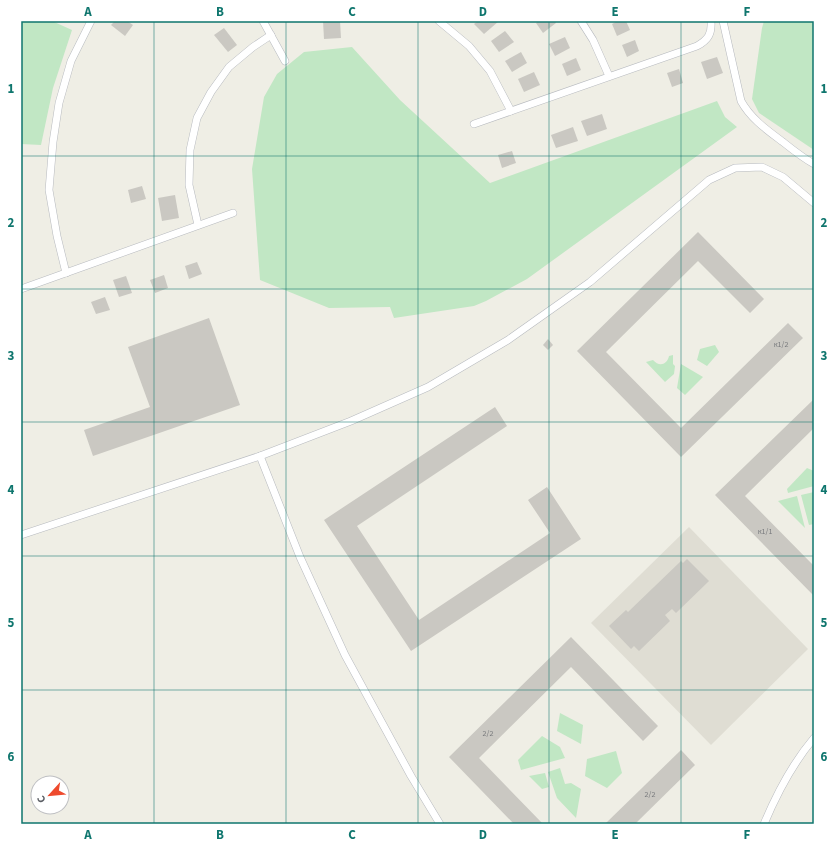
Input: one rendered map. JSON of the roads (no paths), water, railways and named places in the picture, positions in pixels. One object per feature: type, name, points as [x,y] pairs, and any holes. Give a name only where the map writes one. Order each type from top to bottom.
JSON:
[{"type":"street","points":[[66,273],[57,236],[49,190],[53,142],[59,103],[71,61],[90,21]]},
{"type":"street","points":[[263,21],[285,61]]},
{"type":"street","points":[[439,21],[469,46],[490,71],[511,111]]},
{"type":"street","points":[[581,21],[593,40],[609,76]]},
{"type":"street","points":[[474,124],[697,46],[709,37],[712,28],[712,21]]},
{"type":"street","points":[[723,21],[740,101],[746,110],[762,126],[805,159],[814,164]]},
{"type":"street","points":[[198,225],[189,185],[190,150],[196,118],[210,92],[230,67],[271,35]]},
{"type":"street","points":[[21,536],[260,456],[351,421],[428,387],[508,340],[590,282],[709,180],[735,168],[762,167],[783,177],[814,203]]},
{"type":"street","points":[[21,289],[233,213]]},
{"type":"street","points":[[260,456],[300,557],[345,655],[411,776],[440,824]]},
{"type":"street","points":[[764,824],[787,776],[800,755],[814,738]]}]
